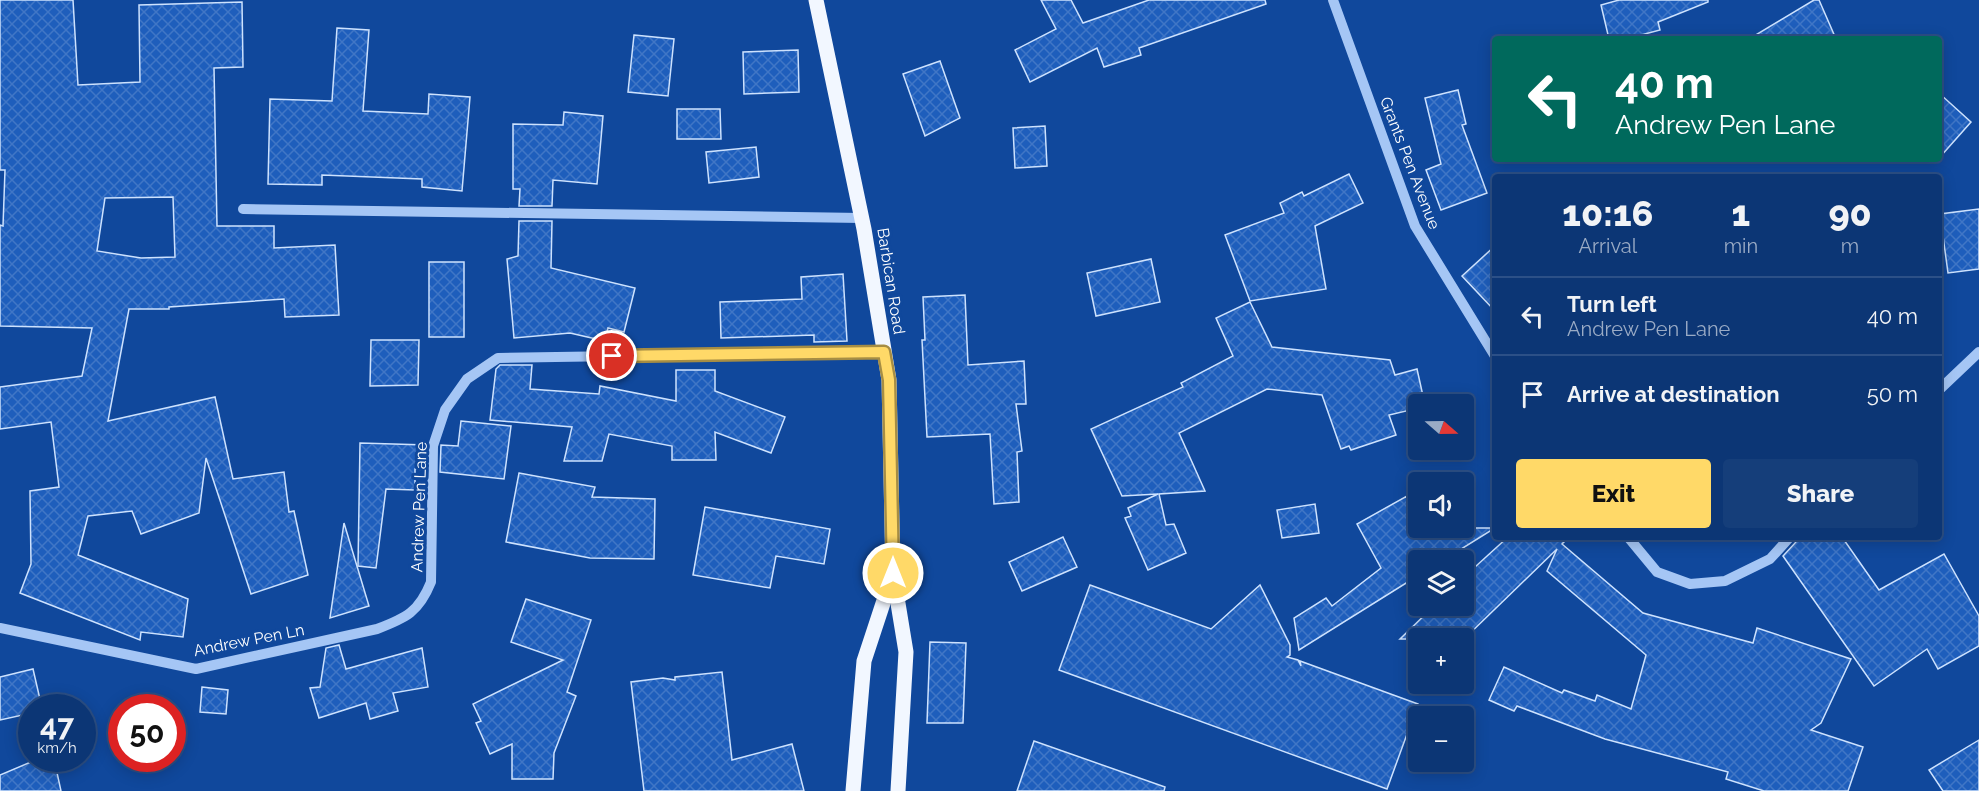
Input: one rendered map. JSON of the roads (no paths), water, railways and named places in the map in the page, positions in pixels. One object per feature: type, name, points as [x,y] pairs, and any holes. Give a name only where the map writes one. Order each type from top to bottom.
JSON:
[{"type":"main road","name":"Barbican Road","points":[[816,0],[862,218],[889,380],[893,573],[906,652],[898,791]]},
{"type":"main road","name":"Barbican Road","points":[[853,791],[864,661],[893,573]]},
{"type":"street","name":"Grants Pen Avenue","points":[[1333,0],[1414,226],[1492,352]]},
{"type":"street","points":[[243,209],[862,218]]},
{"type":"street","name":"Andrew Pen Lane","points":[[424,598],[431,582],[433,446],[445,410],[467,379],[498,358],[884,352]]},
{"type":"street","points":[[1942,387],[1979,352]]},
{"type":"street","points":[[1630,540],[1657,572],[1689,584],[1725,581],[1770,559],[1787,540]]},
{"type":"street","name":"Andrew Pen Ln","points":[[0,628],[196,669],[377,629],[399,621],[414,612],[424,598]]}]
